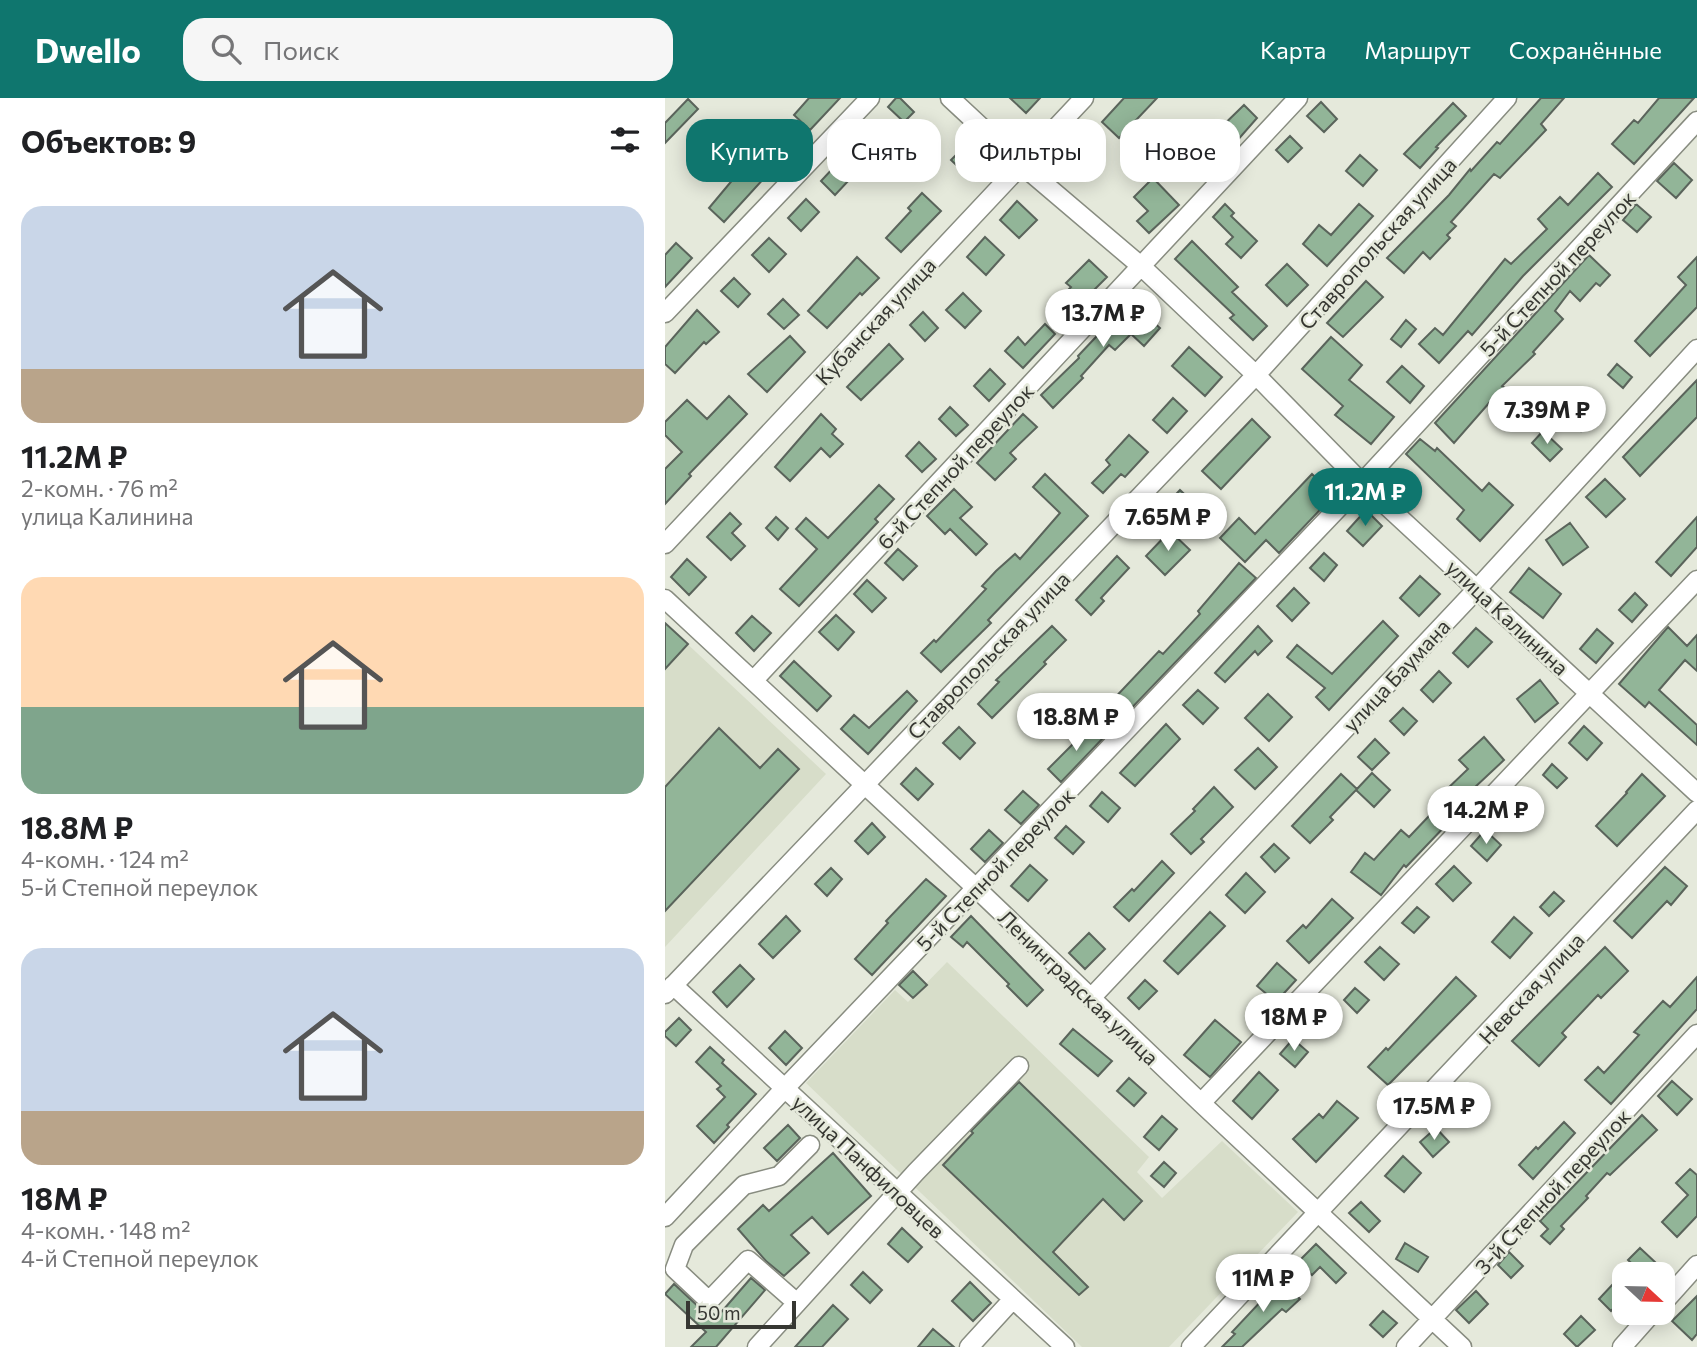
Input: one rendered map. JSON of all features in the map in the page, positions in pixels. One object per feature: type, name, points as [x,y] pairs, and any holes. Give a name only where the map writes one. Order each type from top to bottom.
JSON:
[{"type":"street","points":[[665,313],[870,98]]},
{"type":"street","name":"улица Калинина","points":[[950,98],[973,119]]},
{"type":"street","name":"Кубанская улица","points":[[1065,119],[1084,98]]},
{"type":"street","name":"6-й Степной переулок","points":[[754,680],[1298,98]]},
{"type":"street","name":"Ставропольская улица","points":[[669,990],[863,784],[1256,376],[1507,98]]},
{"type":"street","name":"5-й Степной переулок","points":[[665,1217],[1362,483],[1697,121]]},
{"type":"street","name":"Кубанская улица","points":[[665,544],[1006,182]]},
{"type":"street","name":"улица Калинина","points":[[1042,182],[1142,267],[1362,483],[1697,793]]},
{"type":"street","name":"улица Баумана","points":[[1091,998],[1477,589],[1697,349]]},
{"type":"street","points":[[1201,1103],[1697,580]]},
{"type":"street","name":"Ленинградская улица","points":[[665,599],[1462,1347]]},
{"type":"street","name":"Невская улица","points":[[1191,1347],[1697,810]]},
{"type":"street","name":"улица Панфиловцев","points":[[669,990],[785,1088],[1065,1347]]},
{"type":"street","name":"3-й Степной переулок","points":[[1405,1347],[1697,1034]]},
{"type":"street","points":[[757,1347],[1019,1066]]},
{"type":"street","points":[[797,1303],[748,1260],[709,1301],[675,1269],[684,1245],[744,1185],[779,1175],[810,1145]]},
{"type":"street","points":[[1675,1290],[1697,1265]]},
{"type":"street","points":[[969,1347],[1013,1299]]},
{"type":"street","points":[[1622,1347],[1641,1325]]},
{"type":"shaded area","points":[[665,623],[826,774],[665,947]]},
{"type":"shaded area","points":[[947,962],[1149,1157],[1137,1172],[1162,1198],[1222,1141],[1298,1212],[1169,1347],[1082,1347],[806,1083],[895,990],[908,1002]]},
{"type":"building","points":[[809,98],[840,98],[813,127],[813,119],[798,119],[794,115]]},
{"type":"building","points":[[896,98],[900,98],[914,112],[907,119],[901,119],[888,107]]},
{"type":"building","points":[[1010,98],[1040,98],[1026,113]]},
{"type":"building","points":[[1124,98],[1157,98],[1137,119],[1120,119],[1119,138],[1106,126],[1105,119]]},
{"type":"building","points":[[1541,98],[1564,98],[1541,124],[1546,130],[1500,178],[1494,174],[1451,222],[1456,226],[1447,235],[1450,238],[1430,259],[1423,252],[1404,273],[1387,258],[1449,195],[1470,169],[1471,171],[1497,142],[1500,144]]},
{"type":"building","points":[[1659,98],[1694,98],[1634,164],[1612,144],[1634,120],[1638,123]]},
{"type":"building","points":[[688,99],[698,109],[665,143],[665,123]]},
{"type":"building","points":[[1321,102],[1337,119],[1324,132],[1307,116]]},
{"type":"building","points":[[1453,103],[1466,116],[1420,168],[1404,154]]},
{"type":"building","points":[[1244,105],[1257,118],[1240,137],[1240,119],[1230,119]]},
{"type":"building","points":[[1290,136],[1302,148],[1288,162],[1276,150]]},
{"type":"building","points":[[1360,155],[1377,170],[1363,186],[1346,171]]},
{"type":"building","points":[[1674,163],[1692,180],[1676,198],[1657,181]]},
{"type":"building","points":[[1598,173],[1612,187],[1523,276],[1472,335],[1468,331],[1439,363],[1419,344],[1435,328],[1443,335],[1505,259],[1511,264],[1547,229],[1538,219],[1560,197],[1568,205]]},
{"type":"building","points":[[827,175],[827,182],[847,182],[835,195],[821,181]]},
{"type":"building","points":[[731,182],[761,182],[724,222],[709,208]]},
{"type":"building","points":[[1149,182],[1157,182],[1179,205],[1149,233],[1137,221],[1148,211],[1134,197]]},
{"type":"building","points":[[922,193],[941,211],[901,252],[886,238],[911,211],[908,208]]},
{"type":"building","points":[[806,199],[819,212],[801,231],[788,218]]},
{"type":"building","points":[[1017,201],[1037,220],[1019,238],[1000,220]]},
{"type":"building","points":[[1225,204],[1234,213],[1231,216],[1257,241],[1241,258],[1226,244],[1233,237],[1213,217]]},
{"type":"building","points":[[1359,204],[1373,216],[1327,266],[1303,244],[1319,225],[1331,235]]},
{"type":"building","points":[[1636,204],[1651,217],[1637,232],[1623,220]]},
{"type":"building","points":[[985,237],[1004,255],[986,275],[967,257]]},
{"type":"building","points":[[769,238],[786,254],[769,272],[752,255]]},
{"type":"building","points":[[1192,241],[1238,287],[1232,292],[1267,326],[1253,340],[1230,318],[1234,315],[1175,259]]},
{"type":"building","points":[[676,243],[692,258],[665,287],[665,255]]},
{"type":"building","points":[[1589,255],[1610,275],[1600,286],[1596,283],[1580,301],[1570,291],[1555,311],[1563,319],[1533,352],[1535,354],[1502,386],[1505,388],[1491,405],[1489,403],[1454,443],[1435,423]]},
{"type":"building","points":[[857,257],[879,278],[862,295],[860,293],[827,328],[808,311]]},
{"type":"building","points":[[1697,257],[1697,307],[1650,356],[1635,341],[1686,285],[1678,277]]},
{"type":"building","points":[[1089,260],[1107,277],[1073,311],[1060,299],[1071,287],[1066,283]]},
{"type":"building","points":[[1287,264],[1308,285],[1287,306],[1266,285]]},
{"type":"building","points":[[734,278],[750,294],[738,307],[721,291]]},
{"type":"building","points":[[1366,281],[1383,297],[1343,337],[1327,323]]},
{"type":"building","points":[[963,293],[981,311],[965,328],[946,310]]},
{"type":"building","points":[[783,299],[799,315],[784,329],[768,314]]},
{"type":"building","points":[[1130,301],[1160,328],[1144,346],[1131,334],[1115,350],[1109,345],[1081,376],[1083,378],[1053,408],[1041,395],[1079,358]]},
{"type":"building","points":[[697,310],[719,332],[706,344],[704,342],[675,373],[665,364],[665,347]]},
{"type":"building","points":[[923,312],[938,328],[925,341],[910,325]]},
{"type":"building","points":[[1406,320],[1416,329],[1401,347],[1391,339]]},
{"type":"building","points":[[1045,324],[1055,334],[1023,368],[1005,351],[1018,337],[1025,345]]},
{"type":"building","points":[[790,336],[805,352],[767,392],[748,374]]},
{"type":"building","points":[[1331,337],[1362,365],[1349,380],[1394,417],[1371,444],[1335,415],[1343,406],[1302,369]]},
{"type":"building","points":[[889,344],[903,359],[861,400],[847,387]]},
{"type":"building","points":[[1189,347],[1222,377],[1205,396],[1172,366]]},
{"type":"building","points":[[1617,364],[1632,377],[1623,388],[1608,375]]},
{"type":"building","points":[[1402,366],[1424,386],[1410,403],[1387,382]]},
{"type":"building","points":[[990,369],[1005,384],[989,401],[974,386]]},
{"type":"building","points":[[1697,380],[1697,417],[1640,476],[1623,457]]},
{"type":"building","points":[[729,396],[747,414],[689,474],[691,476],[665,504],[665,469],[682,452],[665,435],[665,422],[687,400],[707,419]]},
{"type":"building","points":[[1579,397],[1597,413],[1581,431],[1563,414]]},
{"type":"building","points":[[1173,398],[1187,411],[1167,433],[1153,420]]},
{"type":"building","points":[[950,407],[968,425],[956,436],[939,419]]},
{"type":"building","points":[[821,414],[836,429],[832,434],[843,444],[830,457],[821,448],[790,481],[775,467]]},
{"type":"building","points":[[1023,414],[1037,427],[1010,453],[1016,459],[995,480],[977,463]]},
{"type":"building","points":[[1252,419],[1270,437],[1221,489],[1202,471]]},
{"type":"building","points":[[1543,431],[1562,449],[1550,461],[1532,443]]},
{"type":"building","points":[[1129,435],[1148,452],[1125,477],[1121,474],[1103,493],[1092,483],[1110,465],[1106,460]]},
{"type":"building","points":[[1420,439],[1435,451],[1437,448],[1482,491],[1489,483],[1513,505],[1480,541],[1457,519],[1464,510],[1406,454]]},
{"type":"building","points":[[919,442],[936,459],[922,472],[906,456]]},
{"type":"building","points":[[1045,474],[1088,516],[988,620],[991,623],[941,672],[921,653],[934,640],[936,642],[986,589],[982,586],[996,571],[1015,554],[1020,559],[1060,513],[1033,487]]},
{"type":"building","points":[[1312,474],[1334,495],[1279,553],[1266,540],[1245,562],[1220,538],[1239,518],[1255,534]]},
{"type":"building","points":[[1605,479],[1625,499],[1606,517],[1586,497]]},
{"type":"building","points":[[879,485],[894,499],[875,519],[878,522],[799,606],[780,589],[817,549],[796,529],[806,518],[828,538]]},
{"type":"building","points":[[954,489],[972,507],[960,518],[987,544],[976,555],[950,529],[945,534],[927,516]]},
{"type":"building","points":[[1180,490],[1199,508],[1181,526],[1163,508]]},
{"type":"building","points":[[1366,510],[1382,526],[1363,546],[1347,531]]},
{"type":"building","points":[[730,513],[741,524],[732,533],[745,546],[731,560],[707,537]]},
{"type":"building","points":[[776,517],[788,528],[778,540],[766,528]]},
{"type":"building","points":[[1697,517],[1697,547],[1671,576],[1656,562]]},
{"type":"building","points":[[1570,523],[1588,547],[1563,565],[1546,540]]},
{"type":"building","points":[[1170,531],[1190,550],[1165,575],[1146,556]]},
{"type":"building","points":[[898,549],[917,566],[903,580],[885,563]]},
{"type":"building","points":[[1324,553],[1337,565],[1324,581],[1310,568]]},
{"type":"building","points":[[1117,556],[1129,568],[1101,598],[1104,601],[1091,615],[1076,600]]},
{"type":"building","points":[[687,559],[706,577],[689,595],[671,577]]},
{"type":"building","points":[[1239,563],[1256,578],[1123,717],[1108,705],[1159,651],[1163,654],[1200,614],[1198,611]]},
{"type":"building","points":[[1529,568],[1561,594],[1543,618],[1510,592]]},
{"type":"building","points":[[1420,576],[1440,594],[1419,616],[1400,598]]},
{"type":"building","points":[[867,580],[886,598],[872,612],[854,594]]},
{"type":"building","points":[[1294,588],[1309,603],[1292,621],[1277,606]]},
{"type":"building","points":[[1635,593],[1647,605],[1632,622],[1619,610]]},
{"type":"building","points":[[836,615],[854,632],[838,650],[819,632]]},
{"type":"building","points":[[752,616],[771,633],[754,651],[736,633]]},
{"type":"building","points":[[1383,621],[1398,636],[1329,710],[1316,697],[1325,688],[1287,657],[1297,645],[1332,674]]},
{"type":"building","points":[[665,623],[688,644],[665,669]]},
{"type":"building","points":[[1052,626],[1066,640],[992,718],[978,704],[999,682],[996,680]]},
{"type":"building","points":[[1258,626],[1272,641],[1258,655],[1255,651],[1225,682],[1215,673]]},
{"type":"building","points":[[1668,627],[1687,646],[1697,635],[1697,671],[1685,660],[1659,690],[1697,725],[1697,745],[1649,702],[1645,707],[1619,684]]},
{"type":"building","points":[[1476,628],[1492,642],[1468,667],[1453,653]]},
{"type":"building","points":[[1597,629],[1613,643],[1596,663],[1580,649]]},
{"type":"building","points":[[794,661],[831,696],[817,711],[780,676]]},
{"type":"building","points":[[1439,671],[1451,683],[1433,702],[1421,690]]},
{"type":"building","points":[[1540,680],[1558,703],[1535,722],[1517,699]]},
{"type":"building","points":[[1198,690],[1218,708],[1203,724],[1183,705]]},
{"type":"building","points":[[907,691],[917,701],[868,754],[841,729],[854,715],[869,728]]},
{"type":"building","points":[[1268,694],[1292,717],[1269,741],[1245,718]]},
{"type":"building","points":[[1403,708],[1417,721],[1404,735],[1390,721]]},
{"type":"building","points":[[1093,724],[1105,736],[1061,782],[1048,769]]},
{"type":"building","points":[[1166,724],[1180,739],[1135,786],[1120,773]]},
{"type":"building","points":[[1584,726],[1602,743],[1587,760],[1569,743]]},
{"type":"building","points":[[959,727],[975,743],[960,759],[943,743]]},
{"type":"building","points":[[719,728],[760,768],[778,749],[799,769],[665,911],[665,787]]},
{"type":"building","points":[[1484,737],[1504,760],[1442,818],[1448,823],[1406,867],[1404,865],[1381,895],[1351,872],[1365,853],[1374,860],[1401,830],[1409,837],[1449,795],[1445,791],[1468,769],[1459,760]]},
{"type":"building","points":[[1375,739],[1389,753],[1372,770],[1358,757]]},
{"type":"building","points":[[1258,748],[1277,767],[1255,789],[1235,770]]},
{"type":"building","points":[[1552,764],[1567,778],[1557,788],[1543,775]]},
{"type":"building","points":[[916,768],[933,784],[918,800],[901,784]]},
{"type":"building","points":[[1372,773],[1390,790],[1374,807],[1356,790]]},
{"type":"building","points":[[1341,774],[1357,789],[1330,817],[1333,820],[1310,843],[1292,826]]},
{"type":"building","points":[[1642,774],[1665,796],[1617,846],[1596,826]]},
{"type":"building","points":[[1214,787],[1233,807],[1201,839],[1204,842],[1191,854],[1171,834],[1195,811],[1193,809]]},
{"type":"building","points":[[1023,791],[1039,805],[1021,824],[1005,810]]},
{"type":"building","points":[[1102,792],[1120,808],[1108,822],[1090,806]]},
{"type":"building","points":[[1519,797],[1539,815],[1526,829],[1507,811]]},
{"type":"building","points":[[872,823],[885,837],[868,854],[855,841]]},
{"type":"building","points":[[1066,826],[1084,842],[1073,854],[1055,838]]},
{"type":"building","points":[[989,830],[1003,843],[985,862],[971,849]]},
{"type":"building","points":[[1485,830],[1501,845],[1487,861],[1471,846]]},
{"type":"building","points":[[1274,844],[1289,858],[1275,872],[1261,857]]},
{"type":"building","points":[[1162,861],[1174,873],[1129,921],[1114,907],[1132,889],[1134,891]]},
{"type":"building","points":[[1030,865],[1047,880],[1028,901],[1011,886]]},
{"type":"building","points":[[1454,866],[1471,883],[1453,901],[1436,884]]},
{"type":"building","points":[[1665,867],[1687,886],[1671,905],[1667,901],[1632,938],[1614,921]]},
{"type":"building","points":[[831,868],[842,879],[827,896],[815,884]]},
{"type":"building","points":[[1246,873],[1265,892],[1245,913],[1226,895]]},
{"type":"building","points":[[926,879],[946,896],[872,975],[855,959]]},
{"type":"building","points":[[1554,892],[1564,901],[1549,916],[1540,907]]},
{"type":"building","points":[[1332,899],[1353,918],[1309,963],[1287,941],[1303,925],[1306,928]]},
{"type":"building","points":[[1417,907],[1429,917],[1414,933],[1402,923]]},
{"type":"building","points":[[1210,912],[1225,926],[1178,974],[1164,961]]},
{"type":"building","points":[[786,916],[800,931],[773,958],[759,944]]},
{"type":"building","points":[[971,916],[1043,990],[1027,1006],[967,942],[963,947],[951,937]]},
{"type":"building","points":[[1514,917],[1532,933],[1510,958],[1492,942]]},
{"type":"building","points":[[1089,933],[1105,949],[1085,969],[1069,953]]},
{"type":"building","points":[[1380,947],[1399,964],[1384,980],[1365,962]]},
{"type":"building","points":[[1605,947],[1628,971],[1601,998],[1598,995],[1562,1033],[1566,1037],[1539,1066],[1512,1041]]},
{"type":"building","points":[[1277,963],[1296,980],[1276,1002],[1257,986]]},
{"type":"building","points":[[740,965],[754,979],[727,1007],[713,992]]},
{"type":"building","points":[[913,971],[927,985],[913,998],[899,985]]},
{"type":"building","points":[[1456,977],[1476,996],[1388,1085],[1368,1067],[1386,1048],[1388,1050]]},
{"type":"building","points":[[1697,977],[1697,1009],[1611,1104],[1585,1080],[1598,1067],[1604,1073],[1639,1035],[1634,1032],[1663,1001],[1670,1007]]},
{"type":"building","points":[[1145,980],[1157,991],[1139,1009],[1128,998]]},
{"type":"building","points":[[1355,988],[1369,1000],[1357,1013],[1344,1000]]},
{"type":"building","points":[[1324,1007],[1335,1017],[1321,1032],[1310,1022]]},
{"type":"building","points":[[679,1018],[691,1030],[676,1046],[665,1036],[665,1032]]},
{"type":"building","points":[[1215,1020],[1241,1042],[1210,1077],[1184,1055]]},
{"type":"building","points":[[1073,1029],[1112,1061],[1098,1076],[1060,1044]]},
{"type":"building","points":[[785,1031],[802,1048],[786,1065],[769,1048]]},
{"type":"building","points":[[1293,1039],[1308,1052],[1295,1067],[1280,1054]]},
{"type":"building","points":[[710,1047],[724,1060],[722,1063],[756,1094],[714,1143],[697,1126],[725,1097],[717,1089],[721,1086],[696,1062]]},
{"type":"building","points":[[1259,1072],[1278,1090],[1252,1119],[1233,1101]]},
{"type":"building","points":[[1129,1078],[1146,1093],[1134,1106],[1117,1091]]},
{"type":"building","points":[[1672,1081],[1692,1099],[1677,1115],[1658,1096]]},
{"type":"building","points":[[1019,1082],[1142,1201],[1124,1220],[1103,1199],[1053,1252],[1088,1287],[1079,1295],[943,1165],[973,1133],[971,1131]]},
{"type":"building","points":[[1470,1084],[1487,1099],[1469,1118],[1453,1103]]},
{"type":"building","points":[[1337,1101],[1358,1118],[1316,1162],[1293,1139],[1319,1114],[1323,1118]]},
{"type":"building","points":[[1642,1115],[1657,1130],[1610,1175],[1607,1173],[1561,1226],[1564,1229],[1550,1244],[1541,1236],[1548,1229],[1540,1221]]},
{"type":"building","points":[[1162,1116],[1177,1129],[1159,1150],[1144,1137]]},
{"type":"building","points":[[1564,1122],[1575,1133],[1533,1179],[1519,1165]]},
{"type":"building","points":[[788,1125],[800,1138],[777,1161],[764,1148]]},
{"type":"building","points":[[1436,1128],[1449,1142],[1433,1157],[1420,1142]]},
{"type":"building","points":[[833,1153],[871,1196],[828,1234],[812,1217],[791,1235],[809,1253],[784,1276],[766,1261],[738,1229],[763,1205],[769,1211]]},
{"type":"building","points":[[1403,1156],[1421,1173],[1404,1192],[1385,1176]]},
{"type":"building","points":[[1164,1162],[1176,1173],[1164,1187],[1151,1176]]},
{"type":"building","points":[[1690,1169],[1697,1175],[1697,1216],[1677,1237],[1662,1222],[1688,1195],[1676,1183]]},
{"type":"building","points":[[1361,1202],[1380,1221],[1369,1232],[1349,1213]]},
{"type":"building","points":[[902,1228],[922,1247],[908,1262],[888,1244]]},
{"type":"building","points":[[1405,1243],[1428,1257],[1418,1272],[1396,1259]]},
{"type":"building","points":[[1316,1244],[1346,1273],[1336,1283],[1320,1267],[1312,1275],[1298,1262]]},
{"type":"building","points":[[1640,1248],[1655,1262],[1630,1262],[1628,1260]]},
{"type":"building","points":[[1509,1252],[1523,1266],[1511,1278],[1498,1265]]},
{"type":"building","points":[[863,1272],[882,1290],[870,1303],[851,1285]]},
{"type":"building","points":[[751,1278],[765,1290],[716,1347],[691,1347],[706,1332],[665,1294],[674,1284],[701,1309],[717,1317]]},
{"type":"building","points":[[1281,1280],[1300,1299],[1286,1312],[1282,1309],[1242,1347],[1222,1347],[1235,1334],[1232,1332]]},
{"type":"building","points":[[970,1282],[991,1303],[973,1321],[952,1301]]},
{"type":"building","points":[[1612,1285],[1611,1311],[1599,1299]]},
{"type":"building","points":[[1476,1291],[1488,1304],[1469,1323],[1456,1310]]},
{"type":"building","points":[[1697,1296],[1697,1334],[1692,1340],[1675,1324],[1675,1318]]},
{"type":"building","points":[[833,1305],[848,1319],[822,1347],[795,1347]]},
{"type":"building","points":[[1383,1311],[1397,1323],[1383,1337],[1370,1325]]},
{"type":"building","points":[[1581,1316],[1595,1330],[1577,1347],[1564,1334]]},
{"type":"building","points":[[933,1329],[954,1347],[918,1347]]}]
